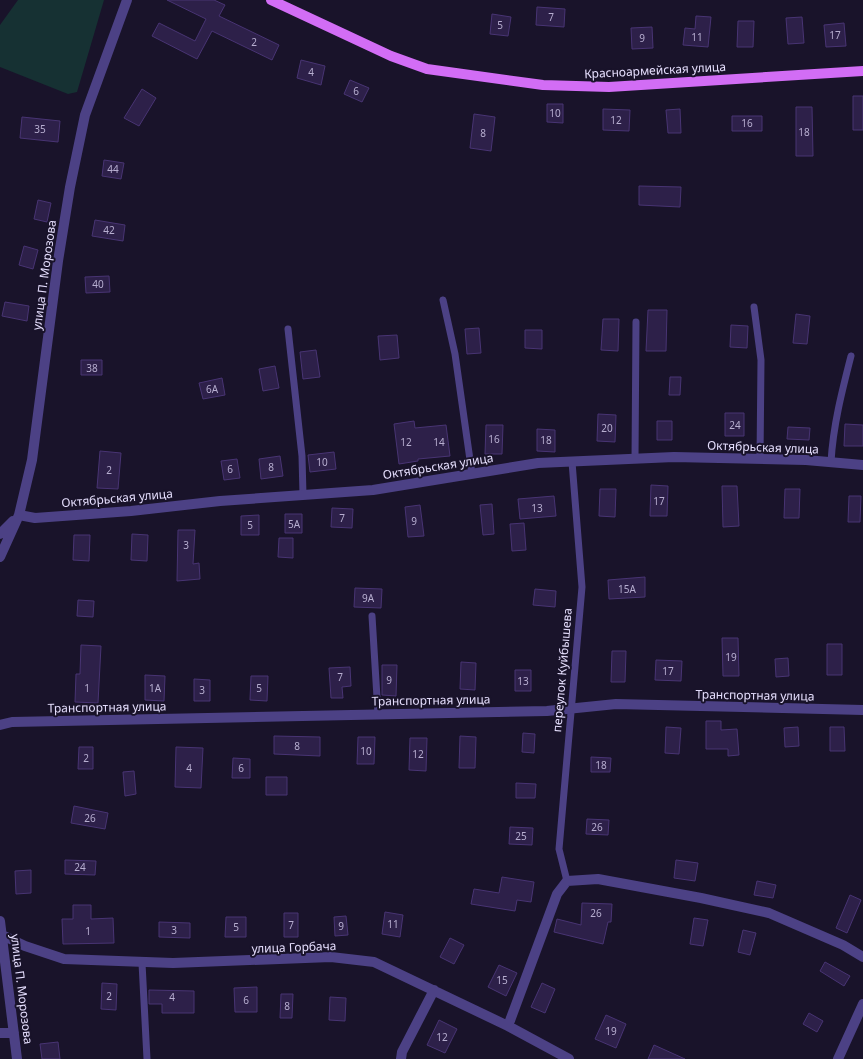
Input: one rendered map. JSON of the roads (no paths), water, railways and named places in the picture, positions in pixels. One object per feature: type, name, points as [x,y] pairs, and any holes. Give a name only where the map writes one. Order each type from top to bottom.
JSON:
[{"type":"main road","name":"Красноармейская улица","points":[[271,0],[391,56],[427,69],[543,86],[609,87],[863,71]]},
{"type":"street","name":"улица П. Морозова","points":[[0,557],[19,515],[32,460],[70,187],[85,115],[127,0]]},
{"type":"street","name":"Октябрьская улица","points":[[19,515],[35,518],[131,511],[220,501],[373,490],[538,463],[674,457],[831,462],[863,465]]},
{"type":"street","points":[[0,534],[19,515]]},
{"type":"street","name":"Транспортная улица","points":[[0,725],[12,722],[547,711],[616,704],[863,710]]},
{"type":"street","points":[[508,1026],[557,894],[567,881],[598,879],[769,912],[844,945],[863,957]]},
{"type":"street","name":"улица П. Морозова","points":[[0,922],[17,1059]]},
{"type":"street","name":"улица Горбача","points":[[2,935],[25,946],[64,959],[142,963],[231,962],[331,958],[374,962],[508,1026],[569,1059]]},
{"type":"street","points":[[401,1059],[402,1052],[434,990]]},
{"type":"street","points":[[838,1059],[863,1004]]},
{"type":"street","points":[[0,1033],[14,1033]]},
{"type":"lane","points":[[443,300],[455,354],[472,474]]},
{"type":"lane","points":[[754,307],[761,360],[760,459]]},
{"type":"lane","points":[[635,459],[636,322]]},
{"type":"lane","points":[[288,329],[302,456],[303,495]]},
{"type":"lane","points":[[831,462],[832,442],[843,386],[851,356]]},
{"type":"lane","name":"переулок Куйбышева","points":[[567,881],[559,849],[582,587],[572,462]]},
{"type":"lane","points":[[372,616],[378,714]]},
{"type":"lane","points":[[142,963],[147,1059]]}]
